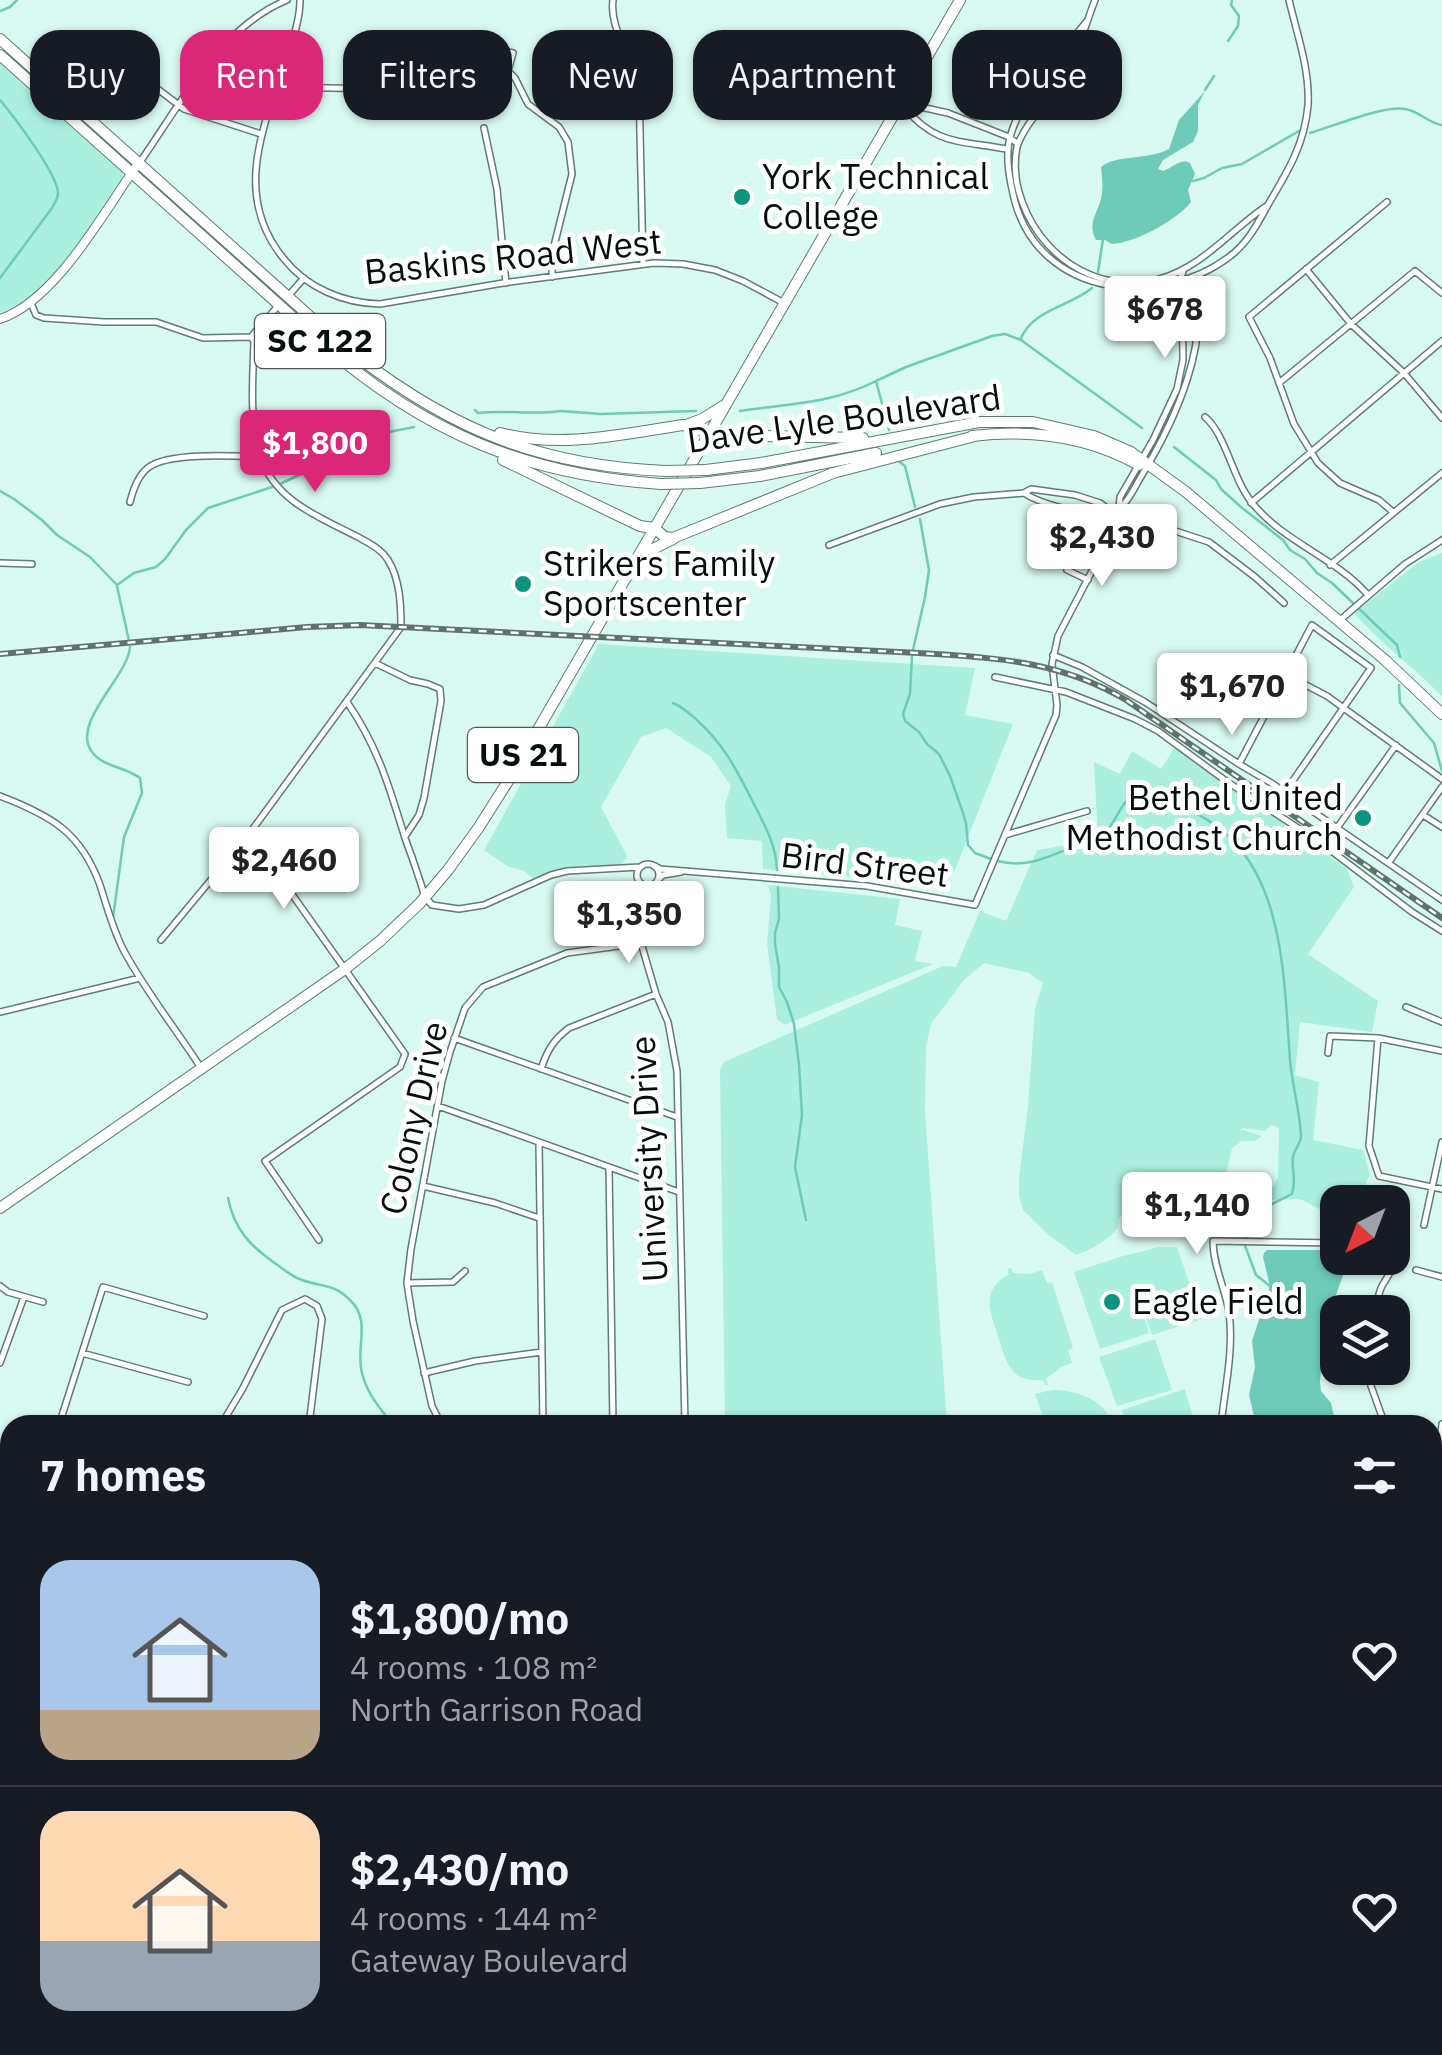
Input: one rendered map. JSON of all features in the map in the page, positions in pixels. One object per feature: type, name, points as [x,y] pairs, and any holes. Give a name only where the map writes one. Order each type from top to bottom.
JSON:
[{"type":"main road","name":"US 21","points":[[932,48],[960,0]]},
{"type":"main road","name":"Dave Lyle Boulevard","points":[[0,39],[135,168],[283,300],[370,368],[466,426],[535,452],[599,466],[706,470],[979,422],[1033,422],[1094,436],[1122,447],[1144,465]]},
{"type":"main road","points":[[0,55],[89,134],[134,163],[135,168]]},
{"type":"main road","name":"US 21","points":[[0,1208],[345,969],[401,923],[425,897],[494,804],[890,120]]},
{"type":"main road","name":"Dave Lyle Boulevard","points":[[135,168],[204,221],[365,380],[410,410],[494,451],[559,470],[660,484],[760,476],[975,436],[1018,432],[1094,445],[1170,479],[1400,672],[1442,714]]},
{"type":"main road","points":[[400,389],[476,425],[532,440],[576,441],[684,425],[708,416],[727,402]]},
{"type":"main road","points":[[727,402],[729,426],[747,437]]},
{"type":"main road","points":[[684,425],[697,427],[708,435],[747,437],[904,436]]},
{"type":"main road","points":[[441,426],[514,466],[643,527],[654,528],[665,537],[676,538]]},
{"type":"main road","points":[[638,557],[833,473],[975,436]]},
{"type":"main road","points":[[632,521],[640,539],[638,557]]},
{"type":"street","points":[[0,319],[30,303],[59,276],[216,54],[256,15],[287,0]]},
{"type":"street","points":[[295,30],[300,0]]},
{"type":"street","points":[[613,0],[614,24],[635,68],[639,87],[643,264]]},
{"type":"street","points":[[1095,0],[1064,76],[1017,147],[1016,184],[1022,206],[1043,241],[1060,258],[1087,274],[1121,282],[1147,282],[1183,271],[1268,206]]},
{"type":"street","points":[[1087,21],[1018,115],[1008,148],[1011,187],[1023,224],[1056,263],[1085,280],[1120,289],[1148,288],[1192,278],[1228,258],[1244,244],[1294,161],[1308,105],[1306,70],[1289,0]]},
{"type":"street","points":[[512,75],[528,104],[559,127],[568,142],[572,179],[552,254],[552,277]]},
{"type":"street","points":[[160,90],[179,106],[262,134]]},
{"type":"street","points":[[932,110],[1010,137],[1017,147]]},
{"type":"street","points":[[30,303],[36,315],[44,318],[156,322],[203,338],[252,337],[304,278],[274,246],[260,216],[254,179],[266,120]]},
{"type":"street","points":[[916,120],[941,138],[1017,147]]},
{"type":"street","points":[[484,128],[497,189],[506,282]]},
{"type":"street","points":[[1386,202],[1248,317],[1270,358],[1285,404],[1318,463],[1340,483],[1380,500],[1393,512]]},
{"type":"street","name":"Baskins Road West","points":[[304,278],[343,298],[380,304],[506,282],[643,264],[683,264],[715,270],[784,303]]},
{"type":"street","points":[[1306,269],[1351,324],[1404,373],[1442,418]]},
{"type":"street","points":[[1183,271],[1192,278],[1198,294],[1200,317],[1185,372]]},
{"type":"street","points":[[1005,835],[1057,710],[1053,655],[1062,628],[1112,530],[1120,497],[1144,465],[1183,392],[1183,271]]},
{"type":"street","points":[[1279,383],[1414,271],[1442,293]]},
{"type":"street","points":[[161,940],[249,834],[401,627],[398,589],[387,558],[374,546],[299,506],[278,487],[260,457],[254,419],[252,337]]},
{"type":"street","points":[[1252,502],[1442,341]]},
{"type":"street","points":[[1205,417],[1214,425],[1237,480],[1252,502],[1286,536],[1348,576],[1368,595]]},
{"type":"street","points":[[130,502],[134,487],[148,467],[168,460],[260,457]]},
{"type":"street","points":[[1330,565],[1442,472]]},
{"type":"street","points":[[829,545],[940,504],[974,496],[1024,493],[1032,488],[1100,503],[1115,513],[1210,542],[1284,603]]},
{"type":"street","points":[[1024,493],[1106,518],[1115,513]]},
{"type":"street","points":[[1339,621],[1405,564],[1442,540]]},
{"type":"street","points":[[0,563],[32,564]]},
{"type":"street","points":[[1067,570],[1088,580]]},
{"type":"street","points":[[1239,764],[1312,625],[1371,668],[1285,792]]},
{"type":"street","points":[[1053,655],[1145,702],[1442,900]]},
{"type":"street","points":[[375,663],[440,689],[442,700],[424,798],[419,815],[405,836]]},
{"type":"street","points":[[1285,674],[1344,708],[1442,779]]},
{"type":"street","points":[[994,677],[1088,700],[1158,731],[1442,931]]},
{"type":"street","points":[[347,702],[364,725],[391,787],[425,897]]},
{"type":"street","points":[[1337,828],[1396,745]]},
{"type":"street","points":[[1388,863],[1442,787]]},
{"type":"street","points":[[0,796],[62,825],[82,848],[122,948],[201,1068]]},
{"type":"street","points":[[1005,835],[1088,811]]},
{"type":"street","points":[[1423,815],[1442,827]]},
{"type":"street","points":[[249,834],[405,1054],[400,1067],[265,1160],[319,1240]]},
{"type":"street","name":"Bird Street","points":[[425,897],[432,905],[459,909],[484,905],[567,871],[629,867],[638,870],[649,863],[660,869],[867,886],[975,904],[1005,835]]},
{"type":"street","points":[[655,866],[658,880]]},
{"type":"street","points":[[638,870],[640,883],[649,886],[641,896]]},
{"type":"street","name":"Bird Street","points":[[649,886],[663,875],[689,870]]},
{"type":"street","name":"University Drive","points":[[640,883],[641,942],[676,1054],[684,1415]]},
{"type":"street","name":"Colony Drive","points":[[436,1415],[424,1373],[407,1283],[446,1067],[465,1008],[483,987],[496,980],[568,954],[641,942]]},
{"type":"street","points":[[0,1012],[140,978]]},
{"type":"street","points":[[541,1069],[548,1048],[569,1028],[656,994]]},
{"type":"street","points":[[1406,1007],[1442,1022]]},
{"type":"street","points":[[1328,1053],[1330,1036],[1378,1038],[1442,1051]]},
{"type":"street","points":[[454,1038],[678,1118]]},
{"type":"street","points":[[1378,1038],[1369,1146],[1379,1176],[1442,1190]]},
{"type":"street","points":[[438,1106],[679,1192]]},
{"type":"street","points":[[1424,1225],[1442,1142]]},
{"type":"street","points":[[538,1144],[543,1415]]},
{"type":"street","points":[[609,1168],[613,1415]]},
{"type":"street","points":[[423,1186],[494,1202],[539,1218]]},
{"type":"street","points":[[1223,1415],[1231,1334],[1213,1241],[1320,1243]]},
{"type":"street","points":[[1416,1270],[1442,1277]]},
{"type":"street","points":[[407,1283],[453,1282],[465,1271]]},
{"type":"street","points":[[0,1286],[43,1302]]},
{"type":"street","points":[[62,1415],[103,1287],[204,1316]]},
{"type":"street","points":[[0,1364],[24,1297]]},
{"type":"street","points":[[228,1415],[282,1310],[306,1299],[318,1306],[322,1320],[311,1415]]},
{"type":"street","points":[[424,1373],[542,1352]]},
{"type":"street","points":[[82,1354],[188,1382]]},
{"type":"street","points":[[1371,1385],[1382,1415]]},
{"type":"shaded area","points":[[0,58],[30,86],[30,120],[68,120],[122,170],[124,182],[56,274],[21,303],[0,313]]},
{"type":"shaded area","points":[[1205,91],[1198,105],[1198,131],[1193,142],[1163,160],[1158,169],[1190,163],[1195,174],[1188,190],[1191,202],[1166,223],[1143,235],[1112,244],[1096,240],[1092,227],[1101,200],[1101,167],[1115,160],[1169,149],[1179,120]]},
{"type":"shaded area","points":[[1442,553],[1442,696],[1354,613],[1419,562]]},
{"type":"shaded area","points":[[599,644],[975,668],[965,715],[1013,724],[954,872],[908,863],[904,882],[763,869],[762,841],[727,838],[725,804],[731,786],[711,757],[666,728],[641,737],[601,807],[627,856],[622,864],[565,868],[534,879],[507,866],[484,850]]},
{"type":"shaded area","points":[[1175,747],[1347,869],[1354,887],[1308,954],[1378,1001],[1372,1032],[1300,1022],[1295,1075],[1319,1082],[1313,1140],[1363,1150],[1370,1175],[1367,1185],[1320,1185],[1320,1209],[1300,1199],[1266,1200],[1278,1177],[1279,1128],[1242,1128],[1240,1131],[1262,1136],[1232,1148],[1224,1183],[1204,1212],[1129,1211],[1121,1216],[1109,1237],[1076,1255],[1023,1210],[1019,1196],[1035,1009],[1043,983],[1029,973],[984,963],[964,980],[931,1024],[926,1047],[925,1111],[946,1415],[725,1415],[720,1070],[724,1062],[943,966],[956,967],[980,911],[1006,921],[1037,850],[1098,840],[1094,762],[1120,774],[1132,751],[1161,769]]},
{"type":"shaded area","points":[[768,885],[900,899],[895,925],[922,931],[915,961],[933,964],[784,1025],[777,1019],[767,944],[771,896]]},
{"type":"shaded area","points":[[1159,1247],[1177,1247],[1202,1319],[1152,1335],[1141,1305],[1149,1333],[1100,1349],[1074,1272]]},
{"type":"shaded area","points":[[1267,1250],[1320,1250],[1320,1275],[1343,1275],[1336,1295],[1320,1295],[1320,1385],[1334,1415],[1254,1415],[1249,1395],[1255,1367],[1252,1341],[1270,1286],[1263,1257]]},
{"type":"shaded area","points":[[1011,1268],[1013,1273],[1042,1270],[1047,1283],[1052,1282],[1073,1348],[1068,1350],[1072,1363],[1046,1379],[1048,1385],[1043,1380],[1023,1378],[1011,1369],[995,1327],[991,1294]]},
{"type":"shaded area","points":[[1155,1339],[1172,1390],[1117,1406],[1099,1357]]},
{"type":"shaded area","points":[[1185,1389],[1192,1415],[1124,1415],[1122,1410]]},
{"type":"shaded area","points":[[1052,1390],[1071,1392],[1096,1402],[1108,1415],[1042,1415],[1035,1394]]},
{"type":"waterway","points":[[0,11],[17,0]]},
{"type":"waterway","points":[[1228,41],[1238,26],[1239,16],[1232,0]]},
{"type":"waterway","points":[[1205,90],[1214,76]]},
{"type":"waterway","points":[[0,100],[43,160],[58,193],[52,208],[0,278]]},
{"type":"waterway","points":[[1310,133],[1396,109],[1410,110],[1442,125]]},
{"type":"waterway","points":[[1193,181],[1242,164],[1299,131]]},
{"type":"waterway","points":[[1098,272],[1103,239]]},
{"type":"waterway","points":[[1021,338],[1034,321],[1092,288]]},
{"type":"waterway","points":[[876,381],[1005,334],[1021,340],[1142,428]]},
{"type":"waterway","points":[[740,411],[825,399],[876,381],[889,430]]},
{"type":"waterway","points":[[475,410],[601,414],[696,411]]},
{"type":"waterway","points":[[280,484],[389,432],[414,427]]},
{"type":"waterway","points":[[1174,447],[1332,583],[1397,645],[1400,657]]},
{"type":"waterway","points":[[897,460],[905,466],[915,507]]},
{"type":"waterway","points":[[117,585],[134,573],[156,567],[208,508],[272,487]]},
{"type":"waterway","points":[[0,491],[90,557],[116,584]]},
{"type":"waterway","points":[[913,650],[929,570],[920,519]]},
{"type":"waterway","points":[[117,586],[129,641]]},
{"type":"waterway","points":[[113,918],[124,837],[142,793],[140,778],[97,757],[87,740],[94,714],[127,659],[130,647]]},
{"type":"waterway","points":[[912,656],[905,721],[939,754],[962,810],[968,845],[975,853],[991,859]]},
{"type":"waterway","points":[[1399,685],[1400,703],[1434,743],[1442,771]]},
{"type":"waterway","points":[[673,703],[708,731],[730,760],[769,836],[777,870]]},
{"type":"waterway","points":[[1073,846],[1103,833],[1130,797],[1147,795],[1213,824],[1240,848],[1259,878],[1280,948],[1301,1136],[1293,1157],[1292,1194],[1262,1209],[1245,1238]]},
{"type":"waterway","points":[[998,861],[1025,863],[1068,849]]},
{"type":"waterway","points":[[778,887],[775,944],[779,987],[794,1024],[799,1065],[802,1115],[795,1167],[806,1220]]},
{"type":"waterway","points":[[228,1198],[239,1228],[258,1250],[295,1277],[338,1291],[357,1308],[362,1325],[360,1363],[364,1381],[385,1415]]},
{"type":"waterway","points":[[1244,1243],[1256,1275],[1270,1286]]},
{"type":"railway","points":[[0,654],[360,625],[919,653],[1026,663],[1076,676],[1126,700],[1442,918]]},
{"type":"place","name":"York Technical College","points":[[742,197]]},
{"type":"place","name":"Strikers Family Sportscenter","points":[[523,584]]},
{"type":"place","name":"Bethel United Methodist Church","points":[[1363,818]]},
{"type":"place","name":"Eagle Field","points":[[1112,1302]]}]
